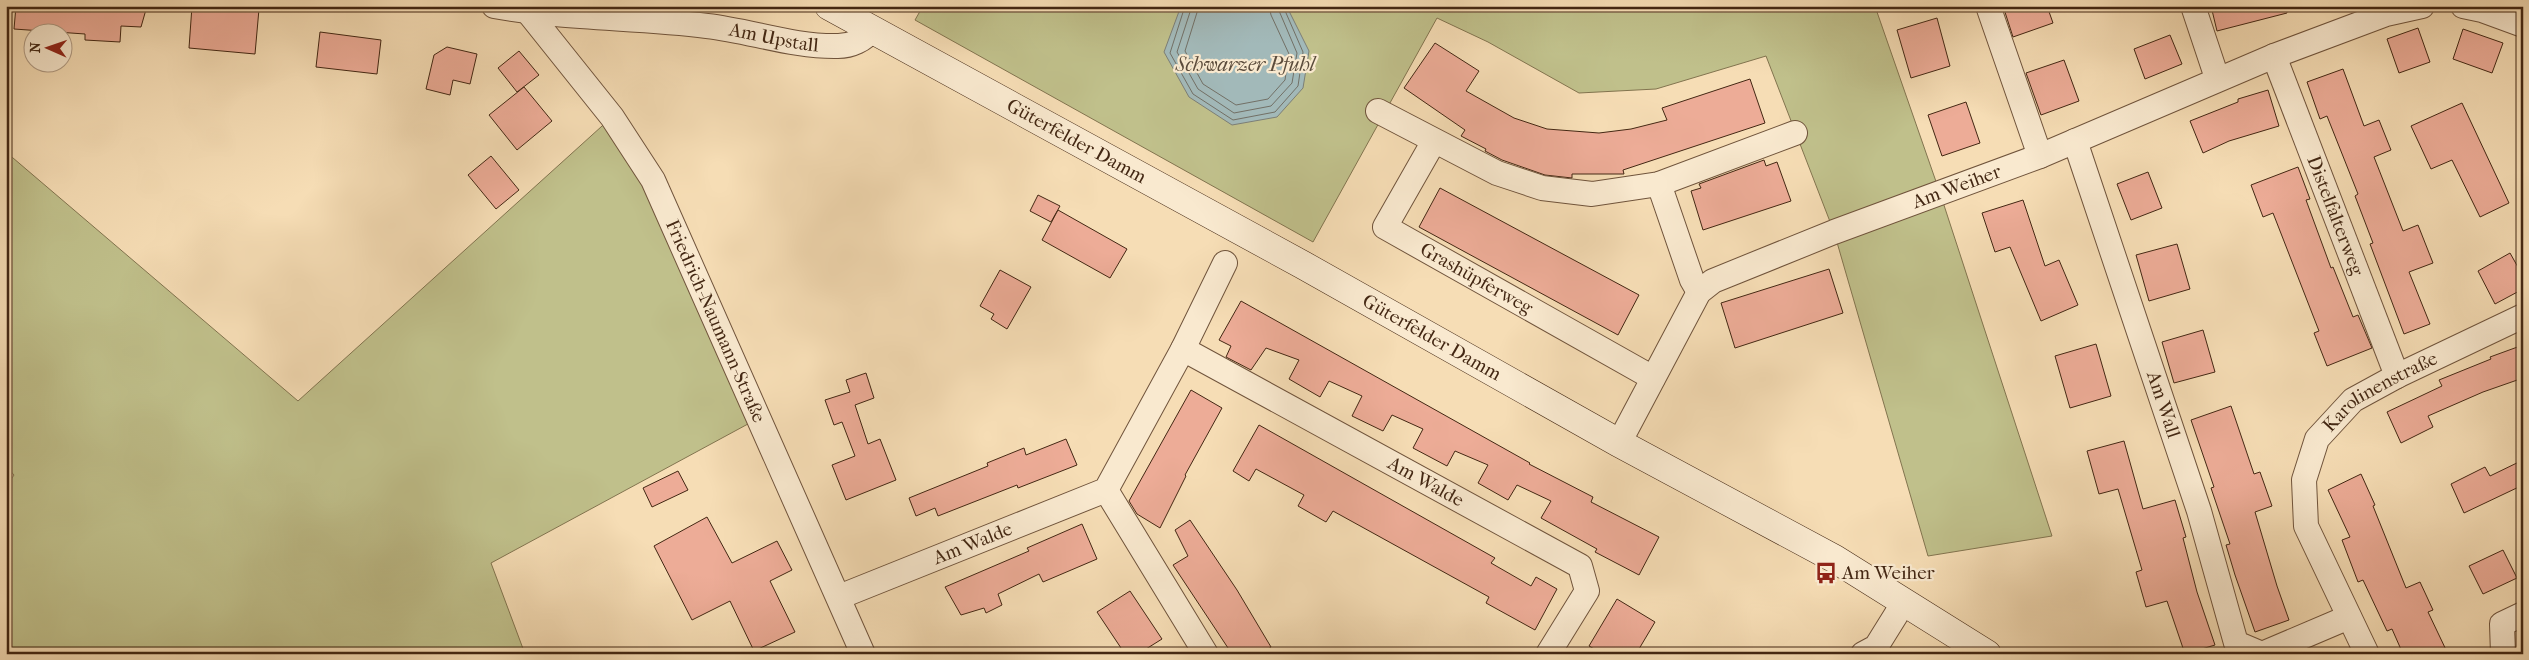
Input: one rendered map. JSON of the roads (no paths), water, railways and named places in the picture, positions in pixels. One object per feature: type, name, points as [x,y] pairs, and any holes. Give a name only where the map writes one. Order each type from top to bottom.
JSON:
[{"type":"street","name":"Am Upstall","points":[[494,6],[528,12],[708,26],[788,42],[840,46],[866,38],[871,30]]},
{"type":"street","name":"Güterfelder Damm","points":[[829,6],[1312,270],[1619,443],[1834,559],[1987,654]]},
{"type":"street","points":[[1988,6],[2040,156]]},
{"type":"street","points":[[2193,6],[2217,78]]},
{"type":"street","name":"Am Weiher","points":[[1619,443],[1699,292],[1713,281],[1834,232],[2040,156],[2217,78],[2386,14],[2422,6]]},
{"type":"street","points":[[2463,6],[2482,10],[2523,25]]},
{"type":"street","name":"Friedrich-Naumann-Straße","points":[[528,12],[612,117],[653,180],[863,654]]},
{"type":"street","name":"Distelfalterweg","points":[[2274,56],[2397,376]]},
{"type":"street","points":[[1378,111],[1497,173],[1542,188],[1592,194],[1659,184],[1795,133]]},
{"type":"street","name":"Grashüpferweg","points":[[1434,141],[1385,227],[1653,378]]},
{"type":"street","name":"Am Wall","points":[[2075,141],[2199,510],[2236,642],[2262,654],[2349,617]]},
{"type":"street","points":[[1659,184],[1692,280],[1699,292]]},
{"type":"street","points":[[1206,654],[1106,490],[1183,349],[1225,263]]},
{"type":"street","name":"Karolinenstraße","points":[[2367,654],[2306,526],[2304,480],[2317,439],[2353,400],[2397,376],[2523,316]]},
{"type":"street","name":"Am Walde","points":[[1183,349],[1580,566],[1587,591],[1548,654]]},
{"type":"street","name":"Am Walde","points":[[839,597],[1106,490]]},
{"type":"street","points":[[1863,654],[1876,647],[1904,602]]},
{"type":"street","points":[[2502,654],[2502,624],[2523,614]]},
{"type":"water","name":"Schwarzer Pfuhl","points":[[1181,6],[1287,7],[1309,51],[1303,88],[1277,117],[1232,125],[1189,97],[1164,52]]},
{"type":"place","name":"Am Weiher","points":[[1826,573]]}]
